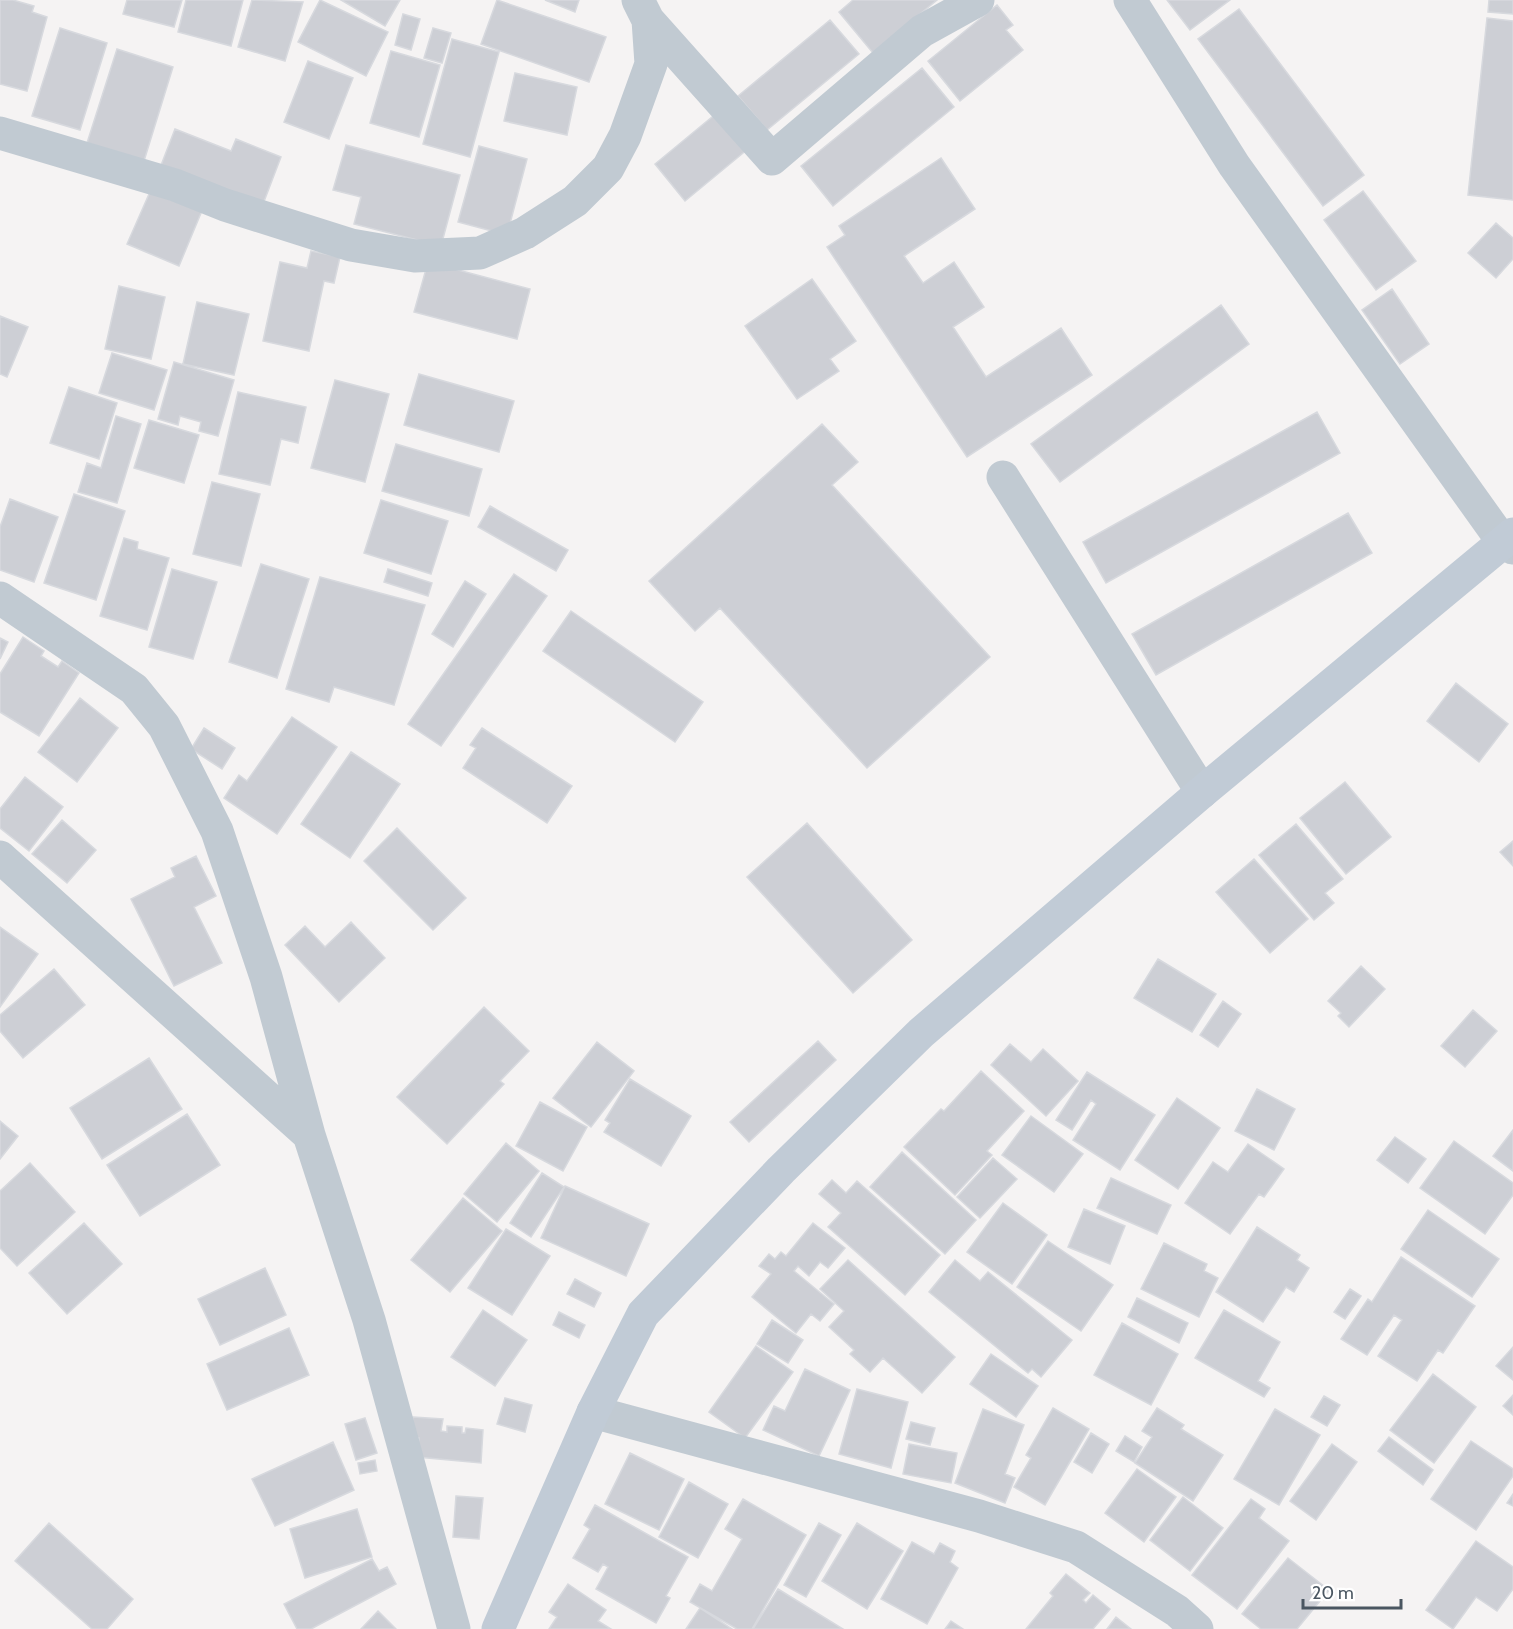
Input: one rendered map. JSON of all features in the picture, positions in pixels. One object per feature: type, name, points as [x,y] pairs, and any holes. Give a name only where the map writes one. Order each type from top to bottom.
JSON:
[{"type":"main road","points":[[498,1629],[593,1412],[643,1314],[773,1178],[921,1033],[1202,792],[1510,542]]},
{"type":"street","points":[[643,10],[772,159],[922,31],[978,0]]},
{"type":"street","points":[[1130,0],[1234,165],[1510,542]]},
{"type":"street","points":[[0,133],[175,185],[225,205],[351,245],[415,256],[480,253],[525,234],[575,201],[608,168],[625,136],[651,64],[643,10]]},
{"type":"street","points":[[1003,477],[1202,792]]},
{"type":"street","points":[[0,598],[134,689],[164,726],[217,831],[266,977],[309,1135],[369,1320],[454,1629]]},
{"type":"street","points":[[0,857],[309,1135]]},
{"type":"street","points":[[593,1412],[968,1513],[1076,1547],[1177,1611],[1197,1629]]},
{"type":"building","points":[[0,0],[13,0],[34,6],[32,12],[47,17],[27,91],[0,84]]},
{"type":"building","points":[[127,0],[182,0],[174,27],[123,14]]},
{"type":"building","points":[[186,0],[243,0],[231,46],[178,32]]},
{"type":"building","points":[[252,0],[303,2],[285,61],[238,47]]},
{"type":"building","points":[[320,0],[388,32],[366,76],[298,42]]},
{"type":"building","points":[[341,0],[400,0],[385,26]]},
{"type":"building","points":[[497,0],[606,37],[589,82],[481,44]]},
{"type":"building","points":[[545,0],[579,0],[575,12]]},
{"type":"building","points":[[853,0],[937,0],[873,53],[839,12]]},
{"type":"building","points":[[1167,0],[1230,0],[1190,30]]},
{"type":"building","points":[[1489,0],[1513,0],[1513,14],[1488,12]]},
{"type":"building","points":[[997,5],[1013,25],[1006,30],[1023,50],[960,101],[928,61]]},
{"type":"building","points":[[1239,9],[1364,175],[1323,206],[1198,39]]},
{"type":"building","points":[[403,14],[420,19],[411,50],[395,45]]},
{"type":"building","points":[[1487,18],[1513,21],[1513,200],[1468,195]]},
{"type":"building","points":[[830,20],[859,54],[767,130],[738,96]]},
{"type":"building","points":[[60,28],[107,43],[80,130],[32,116]]},
{"type":"building","points":[[433,28],[451,33],[442,63],[424,58]]},
{"type":"building","points":[[452,39],[499,52],[470,157],[423,144]]},
{"type":"building","points":[[117,49],[173,67],[144,161],[87,143]]},
{"type":"building","points":[[391,51],[440,65],[419,137],[370,123]]},
{"type":"building","points":[[308,61],[353,78],[329,139],[284,122]]},
{"type":"building","points":[[922,68],[954,107],[833,206],[801,166]]},
{"type":"building","points":[[515,73],[577,87],[567,135],[504,121]]},
{"type":"building","points":[[718,112],[748,149],[685,201],[655,164]]},
{"type":"building","points":[[175,129],[231,151],[236,139],[281,157],[260,212],[158,173]]},
{"type":"building","points":[[346,145],[460,175],[441,246],[354,224],[361,197],[333,190]]},
{"type":"building","points":[[479,146],[527,159],[507,235],[458,222]]},
{"type":"building","points":[[941,158],[975,209],[904,256],[923,283],[954,262],[984,307],[953,327],[986,377],[1061,328],[1092,375],[967,457],[827,247],[845,235],[839,226]]},
{"type":"building","points":[[153,185],[204,206],[179,266],[127,244]]},
{"type":"building","points":[[1363,191],[1416,261],[1376,290],[1324,220]]},
{"type":"building","points":[[1496,223],[1513,238],[1513,259],[1496,278],[1468,253]]},
{"type":"building","points":[[311,251],[340,257],[334,283],[324,281],[309,351],[263,341],[280,262],[307,268]]},
{"type":"building","points":[[428,262],[530,289],[517,339],[414,312]]},
{"type":"building","points":[[812,279],[856,341],[830,359],[839,371],[797,399],[745,326]]},
{"type":"building","points":[[119,286],[165,297],[151,359],[105,349]]},
{"type":"building","points":[[1392,289],[1429,344],[1400,364],[1362,310]]},
{"type":"building","points":[[197,302],[249,314],[234,375],[183,364]]},
{"type":"building","points":[[1221,305],[1249,344],[1060,482],[1031,444]]},
{"type":"building","points":[[0,316],[28,327],[7,377],[0,374]]},
{"type":"building","points":[[112,353],[167,370],[154,410],[99,393]]},
{"type":"building","points":[[174,362],[234,380],[218,436],[199,431],[201,422],[180,416],[178,425],[158,419]]},
{"type":"building","points":[[419,374],[514,401],[499,452],[404,425]]},
{"type":"building","points":[[335,380],[389,394],[365,482],[311,468]]},
{"type":"building","points":[[69,387],[117,403],[99,459],[50,443]]},
{"type":"building","points":[[238,392],[306,407],[298,443],[281,439],[270,485],[219,474]]},
{"type":"building","points":[[1317,412],[1340,453],[1106,583],[1083,542]]},
{"type":"building","points":[[116,416],[141,424],[117,503],[78,492],[87,463],[101,468]]},
{"type":"building","points":[[149,420],[199,435],[184,483],[134,468]]},
{"type":"building","points":[[822,424],[858,462],[832,485],[990,657],[867,768],[720,608],[695,631],[649,581]]},
{"type":"building","points":[[396,444],[482,469],[469,516],[382,491]]},
{"type":"building","points":[[212,482],[260,494],[241,566],[193,554]]},
{"type":"building","points":[[74,494],[125,511],[96,600],[44,583]]},
{"type":"building","points":[[10,499],[58,517],[34,582],[0,570],[0,527]]},
{"type":"building","points":[[381,500],[448,521],[431,574],[364,553]]},
{"type":"building","points":[[490,506],[568,550],[556,571],[478,527]]},
{"type":"building","points":[[1348,513],[1372,553],[1156,675],[1132,634]]},
{"type":"building","points":[[124,538],[138,542],[137,549],[169,558],[147,630],[100,616]]},
{"type":"building","points":[[261,564],[309,579],[277,678],[229,662]]},
{"type":"building","points":[[172,569],[217,582],[193,659],[149,647]]},
{"type":"building","points":[[388,569],[432,583],[428,596],[384,582]]},
{"type":"building","points":[[514,574],[547,596],[441,746],[408,724]]},
{"type":"building","points":[[320,577],[425,605],[394,705],[334,687],[329,702],[286,689]]},
{"type":"building","points":[[465,581],[486,594],[453,647],[432,634]]},
{"type":"building","points":[[571,611],[703,702],[675,742],[543,651]]},
{"type":"building","points":[[23,637],[44,651],[41,656],[58,667],[62,661],[79,673],[39,736],[0,712],[0,674]]},
{"type":"building","points":[[0,638],[8,642],[0,659]]},
{"type":"building","points":[[1456,683],[1508,724],[1479,762],[1427,721]]},
{"type":"building","points":[[80,698],[118,728],[77,782],[38,752]]},
{"type":"building","points":[[292,717],[337,747],[277,834],[224,798],[239,775],[247,781]]},
{"type":"building","points":[[204,728],[235,748],[222,769],[191,749]]},
{"type":"building","points":[[482,728],[572,786],[547,823],[463,768],[476,748],[470,745]]},
{"type":"building","points":[[351,752],[400,784],[350,858],[301,824]]},
{"type":"building","points":[[25,777],[63,807],[29,851],[0,828],[0,809]]},
{"type":"building","points":[[1345,782],[1391,837],[1346,874],[1300,818]]},
{"type":"building","points":[[62,820],[96,850],[67,883],[32,854]]},
{"type":"building","points":[[807,823],[912,940],[853,993],[747,877]]},
{"type":"building","points":[[1296,824],[1343,879],[1325,893],[1334,903],[1314,920],[1259,855]]},
{"type":"building","points":[[397,828],[466,898],[433,930],[364,861]]},
{"type":"building","points":[[1513,841],[1513,866],[1500,852]]},
{"type":"building","points":[[196,856],[216,896],[194,907],[222,963],[174,986],[131,899],[175,877],[171,868]]},
{"type":"building","points":[[1254,859],[1308,919],[1270,953],[1216,892]]},
{"type":"building","points":[[351,922],[385,958],[339,1002],[285,945],[305,926],[325,947]]},
{"type":"building","points":[[0,927],[38,954],[0,1007]]},
{"type":"building","points":[[1158,959],[1216,994],[1192,1032],[1134,998]]},
{"type":"building","points":[[1361,966],[1385,989],[1349,1027],[1338,1016],[1341,1013],[1328,1001]]},
{"type":"building","points":[[54,969],[85,1005],[23,1058],[0,1031],[0,1015]]},
{"type":"building","points":[[1223,1001],[1241,1014],[1218,1047],[1200,1035]]},
{"type":"building","points":[[484,1007],[529,1051],[500,1081],[504,1084],[447,1144],[397,1097]]},
{"type":"building","points":[[1473,1010],[1497,1031],[1465,1067],[1441,1046]]},
{"type":"building","points":[[818,1041],[836,1060],[749,1142],[730,1122]]},
{"type":"building","points":[[597,1042],[634,1071],[591,1127],[553,1098]]},
{"type":"building","points":[[1010,1044],[1031,1062],[1043,1049],[1078,1081],[1046,1116],[991,1065]]},
{"type":"building","points":[[149,1058],[182,1109],[102,1159],[70,1108]]},
{"type":"building","points":[[981,1071],[1024,1111],[987,1151],[992,1155],[955,1195],[904,1147],[941,1109],[944,1111]]},
{"type":"building","points":[[1087,1072],[1155,1115],[1120,1170],[1073,1140],[1096,1104],[1091,1100],[1072,1130],[1056,1120]]},
{"type":"building","points":[[630,1079],[691,1116],[661,1166],[604,1132],[610,1123],[605,1120]]},
{"type":"building","points":[[1257,1089],[1295,1109],[1274,1150],[1235,1131]]},
{"type":"building","points":[[1177,1098],[1220,1128],[1178,1189],[1135,1160]]},
{"type":"building","points":[[540,1102],[587,1127],[563,1171],[516,1146]]},
{"type":"building","points":[[187,1114],[220,1165],[140,1216],[107,1165]]},
{"type":"building","points":[[1031,1116],[1083,1154],[1054,1192],[1002,1155]]},
{"type":"building","points":[[0,1121],[18,1136],[0,1159]]},
{"type":"building","points":[[1513,1130],[1513,1171],[1493,1156]]},
{"type":"building","points":[[1395,1137],[1426,1159],[1408,1183],[1377,1160]]},
{"type":"building","points":[[1454,1141],[1513,1183],[1513,1195],[1485,1234],[1420,1188]]},
{"type":"building","points":[[506,1143],[539,1171],[497,1222],[464,1194]]},
{"type":"building","points":[[1248,1144],[1284,1169],[1264,1197],[1259,1194],[1230,1234],[1185,1203],[1213,1162],[1228,1172]]},
{"type":"building","points":[[902,1152],[976,1220],[945,1254],[870,1187]]},
{"type":"building","points":[[993,1158],[1017,1179],[980,1218],[957,1197]]},
{"type":"building","points":[[30,1163],[75,1212],[17,1266],[0,1248],[0,1191]]},
{"type":"building","points":[[542,1173],[564,1187],[531,1237],[510,1223]]},
{"type":"building","points":[[1111,1178],[1171,1205],[1157,1234],[1097,1208]]},
{"type":"building","points":[[832,1180],[846,1193],[857,1181],[940,1255],[905,1295],[828,1227],[841,1213],[819,1194]]},
{"type":"building","points":[[565,1186],[649,1224],[626,1276],[541,1238]]},
{"type":"building","points":[[463,1198],[502,1231],[450,1292],[411,1260]]},
{"type":"building","points":[[1003,1203],[1047,1235],[1012,1284],[967,1252]]},
{"type":"building","points":[[1084,1209],[1125,1226],[1110,1264],[1068,1247]]},
{"type":"building","points":[[1428,1210],[1499,1259],[1472,1297],[1401,1249]]},
{"type":"building","points":[[84,1223],[122,1264],[67,1314],[29,1273]]},
{"type":"building","points":[[813,1223],[845,1248],[828,1268],[820,1262],[809,1276],[798,1266],[794,1271],[834,1304],[820,1321],[811,1314],[796,1333],[752,1297],[771,1274],[759,1266],[769,1254],[775,1259],[781,1252],[786,1256]]},
{"type":"building","points":[[1257,1227],[1300,1255],[1297,1260],[1309,1268],[1294,1292],[1286,1287],[1263,1322],[1216,1292]]},
{"type":"building","points":[[506,1229],[550,1256],[512,1315],[468,1288]]},
{"type":"building","points":[[1048,1241],[1113,1285],[1081,1331],[1017,1287]]},
{"type":"building","points":[[1164,1243],[1207,1264],[1204,1271],[1218,1278],[1199,1317],[1141,1289]]},
{"type":"building","points":[[1401,1257],[1475,1306],[1443,1353],[1438,1350],[1417,1381],[1378,1356],[1402,1320],[1394,1315],[1367,1355],[1341,1339],[1368,1299],[1372,1302]]},
{"type":"building","points":[[848,1260],[955,1357],[922,1393],[883,1358],[870,1372],[850,1354],[854,1350],[829,1327],[844,1311],[820,1289]]},
{"type":"building","points":[[955,1260],[980,1281],[988,1272],[1072,1340],[1041,1377],[1032,1369],[1028,1373],[929,1292]]},
{"type":"building","points":[[265,1268],[286,1315],[220,1345],[198,1299]]},
{"type":"building","points":[[575,1279],[601,1293],[594,1307],[567,1294]]},
{"type":"building","points":[[1350,1289],[1361,1296],[1345,1319],[1334,1312]]},
{"type":"building","points":[[1137,1298],[1188,1323],[1179,1343],[1128,1317]]},
{"type":"building","points":[[483,1310],[527,1340],[495,1386],[451,1357]]},
{"type":"building","points":[[1224,1310],[1280,1342],[1258,1381],[1270,1388],[1264,1397],[1195,1358]]},
{"type":"building","points":[[559,1312],[585,1325],[579,1338],[553,1325]]},
{"type":"building","points":[[772,1320],[803,1340],[788,1363],[757,1344]]},
{"type":"building","points":[[1122,1323],[1178,1354],[1151,1405],[1094,1375]]},
{"type":"building","points":[[289,1328],[309,1375],[227,1410],[207,1364]]},
{"type":"building","points":[[756,1346],[793,1372],[745,1438],[709,1412]]},
{"type":"building","points":[[1513,1347],[1513,1380],[1496,1366]]},
{"type":"building","points":[[991,1354],[1038,1386],[1016,1417],[970,1384]]},
{"type":"building","points":[[805,1369],[850,1390],[819,1456],[763,1430],[774,1406],[785,1411]]},
{"type":"building","points":[[1433,1374],[1476,1407],[1434,1463],[1390,1430]]},
{"type":"building","points":[[857,1389],[908,1402],[891,1468],[839,1454]]},
{"type":"building","points":[[1513,1395],[1513,1415],[1503,1406]]},
{"type":"building","points":[[1324,1396],[1340,1405],[1327,1426],[1311,1417]]},
{"type":"building","points":[[505,1398],[532,1405],[525,1432],[497,1424]]},
{"type":"building","points":[[1053,1408],[1089,1429],[1045,1505],[1014,1487],[1031,1458],[1026,1455]]},
{"type":"building","points":[[1157,1408],[1184,1425],[1181,1429],[1223,1455],[1193,1501],[1135,1463],[1152,1437],[1142,1431]]},
{"type":"building","points":[[983,1409],[1024,1425],[1005,1474],[1015,1478],[1005,1503],[955,1483]]},
{"type":"building","points":[[1275,1409],[1320,1435],[1279,1505],[1234,1479]]},
{"type":"building","points":[[413,1417],[443,1419],[441,1431],[447,1432],[447,1426],[462,1427],[462,1433],[465,1433],[466,1428],[483,1430],[481,1463],[417,1457],[419,1438],[411,1437]]},
{"type":"building","points":[[365,1418],[377,1453],[356,1460],[345,1424]]},
{"type":"building","points":[[911,1422],[935,1428],[930,1445],[906,1439]]},
{"type":"building","points":[[1091,1433],[1109,1444],[1092,1473],[1074,1462]]},
{"type":"building","points":[[1125,1436],[1142,1447],[1134,1462],[1116,1451]]},
{"type":"building","points":[[1389,1437],[1433,1470],[1423,1485],[1378,1451]]},
{"type":"building","points":[[1471,1441],[1513,1469],[1513,1476],[1476,1530],[1431,1499]]},
{"type":"building","points":[[333,1442],[354,1490],[275,1526],[252,1479]]},
{"type":"building","points":[[909,1444],[957,1453],[951,1483],[903,1474]]},
{"type":"building","points":[[1332,1444],[1357,1462],[1316,1520],[1290,1501]]},
{"type":"building","points":[[630,1453],[684,1479],[659,1530],[605,1504]]},
{"type":"building","points":[[375,1460],[377,1471],[360,1474],[358,1463]]},
{"type":"building","points":[[1137,1469],[1176,1497],[1144,1542],[1105,1513]]},
{"type":"building","points":[[689,1482],[728,1504],[698,1558],[659,1537]]},
{"type":"building","points":[[1513,1494],[1513,1506],[1507,1503]]},
{"type":"building","points":[[456,1496],[483,1498],[479,1539],[453,1537]]},
{"type":"building","points":[[1183,1497],[1223,1528],[1190,1571],[1150,1540]]},
{"type":"building","points":[[743,1499],[806,1535],[752,1629],[737,1629],[690,1602],[700,1584],[712,1591],[742,1539],[725,1529]]},
{"type":"building","points":[[1251,1499],[1265,1509],[1259,1518],[1289,1541],[1237,1609],[1192,1575]]},
{"type":"building","points":[[595,1505],[688,1557],[666,1596],[670,1598],[656,1623],[596,1589],[608,1567],[603,1564],[598,1572],[573,1558],[590,1529],[584,1525]]},
{"type":"building","points":[[357,1509],[372,1557],[305,1578],[290,1529]]},
{"type":"building","points":[[49,1523],[133,1599],[107,1629],[92,1629],[15,1561]]},
{"type":"building","points":[[819,1523],[841,1535],[806,1597],[784,1585]]},
{"type":"building","points":[[857,1523],[903,1551],[867,1609],[822,1581]]},
{"type":"building","points":[[1476,1541],[1513,1567],[1513,1589],[1497,1611],[1476,1597],[1453,1629],[1426,1610]]},
{"type":"building","points":[[912,1542],[934,1554],[940,1543],[955,1551],[950,1562],[958,1568],[927,1624],[881,1599]]},
{"type":"building","points":[[1288,1558],[1329,1590],[1297,1629],[1261,1629],[1242,1614]]},
{"type":"building","points":[[372,1559],[379,1571],[387,1567],[396,1584],[311,1629],[297,1629],[284,1604]]},
{"type":"building","points":[[1066,1574],[1090,1593],[1083,1600],[1086,1603],[1093,1595],[1110,1609],[1093,1629],[1026,1629],[1053,1596],[1050,1593]]},
{"type":"building","points":[[568,1584],[606,1610],[598,1621],[611,1629],[549,1629],[557,1617],[549,1612]]},
{"type":"building","points":[[778,1589],[843,1629],[753,1629]]},
{"type":"building","points":[[700,1608],[732,1629],[686,1629]]},
{"type":"building","points":[[378,1611],[396,1629],[361,1629]]},
{"type":"building","points":[[1116,1617],[1131,1629],[1107,1629]]},
{"type":"building","points":[[951,1621],[963,1629],[945,1629]]}]
